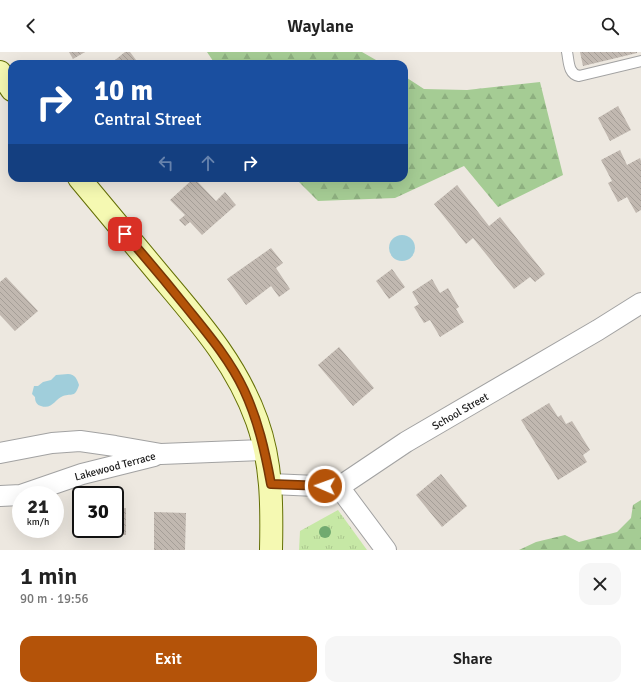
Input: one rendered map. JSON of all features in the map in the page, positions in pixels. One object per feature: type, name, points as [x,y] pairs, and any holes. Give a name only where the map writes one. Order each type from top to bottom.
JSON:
[{"type":"main road","points":[[0,72],[8,84]]},
{"type":"main road","points":[[81,182],[175,293],[226,357],[244,389],[257,422],[265,450],[271,484],[271,550]]},
{"type":"street","name":"School Street","points":[[339,486],[406,442],[598,330],[641,303]]},
{"type":"street","name":"Lakewood Terrace","points":[[0,453],[52,443],[80,441],[160,454]]},
{"type":"street","points":[[104,444],[112,449],[117,456],[116,462],[113,466]]},
{"type":"street","name":"Lakewood Terrace","points":[[0,496],[22,495],[82,474],[160,454],[265,450]]},
{"type":"street","points":[[271,484],[339,486],[386,550]]},
{"type":"lane","points":[[567,52],[571,72],[574,75],[579,76],[641,61]]},
{"type":"green space","points":[[207,52],[362,52],[376,60],[212,60]]},
{"type":"green space","points":[[408,79],[424,89],[467,90],[540,82],[563,175],[498,207],[464,166],[395,198],[318,201],[299,182],[408,182]]},
{"type":"green space","points":[[641,500],[641,550],[519,550],[536,542],[565,535],[579,542],[617,532],[631,518],[633,505]]},
{"type":"green space","points":[[338,510],[367,550],[299,550],[300,531]]},
{"type":"water","points":[[402,235],[411,239],[415,248],[411,257],[402,261],[393,257],[389,248],[393,239]]},
{"type":"water","points":[[68,374],[74,376],[79,385],[75,393],[60,397],[48,407],[37,404],[35,397],[32,394],[34,386],[38,386],[43,382],[51,380],[56,375]]},
{"type":"building","points":[[69,52],[85,52],[73,59]]},
{"type":"building","points":[[125,52],[130,52],[136,60],[115,60]]},
{"type":"building","points":[[580,52],[637,52],[637,53],[583,66]]},
{"type":"building","points":[[618,106],[631,130],[610,141],[598,118]]},
{"type":"building","points":[[620,150],[627,165],[640,158],[641,161],[641,210],[636,213],[627,197],[618,202],[608,183],[612,181],[601,160]]},
{"type":"building","points":[[190,182],[198,182],[216,201],[225,192],[236,205],[202,235],[190,222],[185,226],[179,220],[185,215],[170,200]]},
{"type":"building","points":[[457,185],[489,226],[500,217],[545,274],[535,282],[530,277],[514,289],[473,238],[466,244],[434,204]]},
{"type":"building","points":[[271,248],[283,263],[276,268],[290,289],[279,297],[271,286],[246,305],[227,279]]},
{"type":"building","points":[[392,269],[405,287],[389,299],[376,281]]},
{"type":"building","points":[[6,277],[38,311],[15,331],[0,315],[0,282]]},
{"type":"building","points":[[432,279],[440,293],[448,288],[459,307],[456,309],[464,322],[440,337],[430,320],[424,323],[414,307],[419,304],[412,292]]},
{"type":"building","points":[[339,347],[374,388],[353,406],[318,365]]},
{"type":"building","points":[[549,403],[558,417],[561,415],[566,424],[572,421],[590,450],[583,455],[587,462],[558,480],[521,420]]},
{"type":"building","points":[[441,474],[467,506],[442,527],[416,495]]},
{"type":"building","points":[[124,508],[126,508],[126,535],[124,535]]},
{"type":"building","points":[[154,512],[186,513],[185,550],[154,550]]},
{"type":"route","points":[[125,234],[226,357],[244,389],[257,422],[265,450],[271,484],[325,486]]}]
